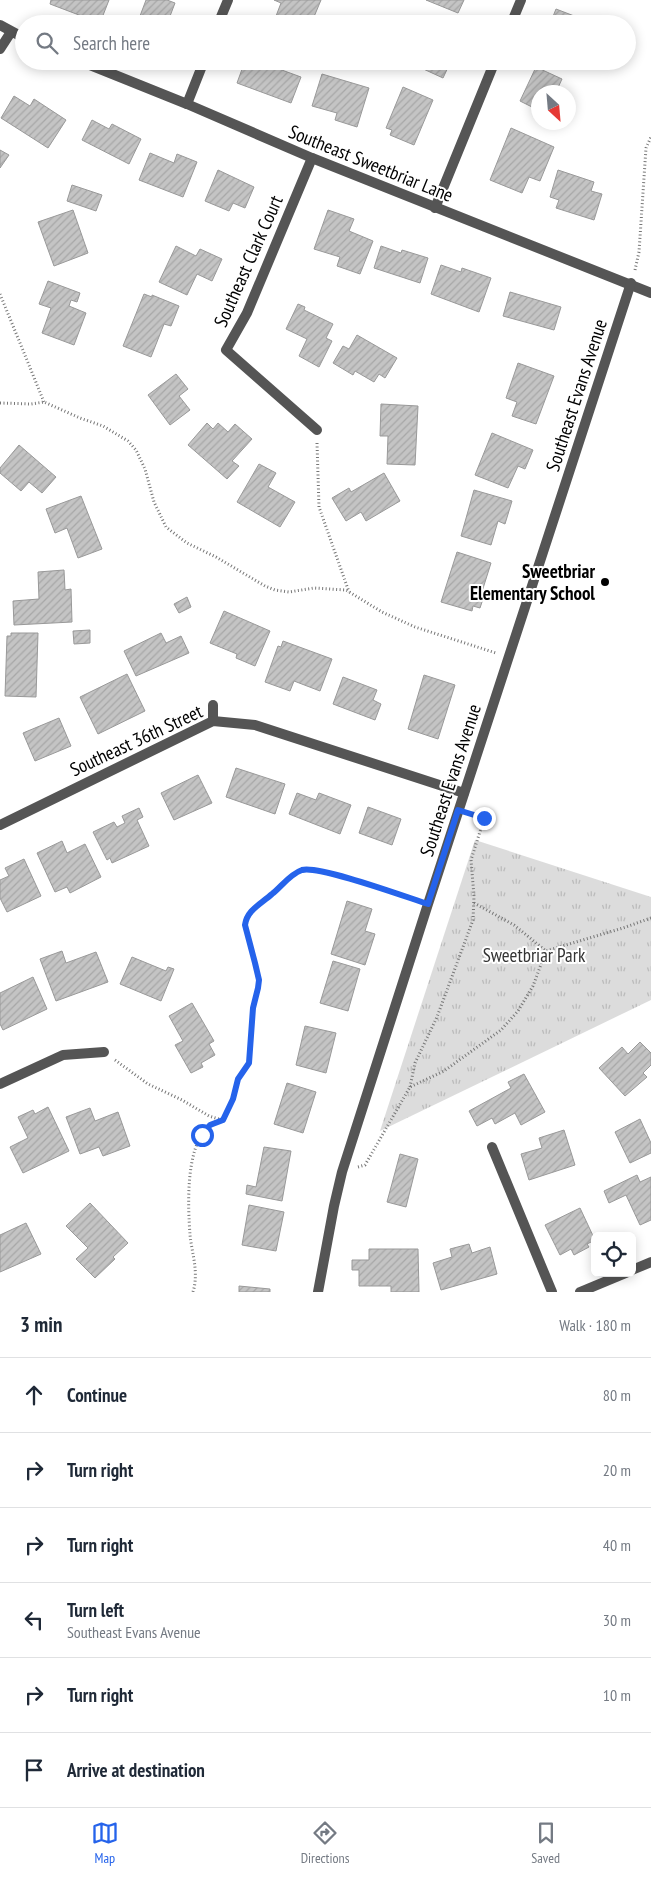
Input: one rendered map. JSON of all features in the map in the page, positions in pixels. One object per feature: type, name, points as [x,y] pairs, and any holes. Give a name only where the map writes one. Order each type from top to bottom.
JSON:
[{"type":"street","points":[[222,15],[228,0]]},
{"type":"street","points":[[515,15],[521,0]]},
{"type":"street","points":[[0,25],[15,34]]},
{"type":"street","points":[[0,49],[11,32]]},
{"type":"street","name":"Southeast Sweetbriar Lane","points":[[102,70],[434,208],[651,292]]},
{"type":"street","points":[[187,104],[200,70]]},
{"type":"street","points":[[434,208],[491,70]]},
{"type":"street","name":"Southeast Clark Court","points":[[312,158],[247,313],[226,350],[316,430]]},
{"type":"street","name":"Southeast Evans Avenue","points":[[318,1292],[342,1172],[630,284]]},
{"type":"street","points":[[212,721],[213,705]]},
{"type":"street","name":"Southeast 36th Street","points":[[0,824],[212,721],[256,725],[464,792]]},
{"type":"street","points":[[0,1084],[63,1055],[104,1052]]},
{"type":"street","points":[[492,1147],[552,1292]]},
{"type":"street","points":[[636,1268],[651,1262]]},
{"type":"street","points":[[580,1292],[616,1277]]},
{"type":"path","points":[[630,284],[639,252],[646,148],[651,137]]},
{"type":"path","points":[[0,294],[44,402]]},
{"type":"path","points":[[0,403],[31,404],[44,402],[103,426],[128,441],[136,450],[146,469],[154,502],[166,527],[187,543],[216,557],[266,586],[275,590],[289,592],[314,588],[346,590],[382,612],[415,627],[509,656]]},
{"type":"path","points":[[316,430],[319,507],[349,592]]},
{"type":"path","points":[[342,1172],[365,1165],[410,1087],[415,1063],[436,1017],[469,931],[474,914],[471,860],[484,818],[458,810]]},
{"type":"path","points":[[193,1292],[196,1279],[190,1223],[189,1187],[192,1164],[202,1135],[210,1125],[223,1120],[233,1099],[238,1079],[249,1063],[253,1008],[259,980],[245,925],[246,919],[252,910],[301,870],[339,876],[428,904]]},
{"type":"path","points":[[474,903],[514,925],[546,951]]},
{"type":"path","points":[[546,951],[651,918]]},
{"type":"path","points":[[410,1087],[444,1071],[507,1024],[518,1011],[533,986],[546,951]]},
{"type":"path","points":[[104,1052],[148,1084],[182,1100],[209,1116],[223,1120]]},
{"type":"green space","name":"Sweetbriar Park","points":[[475,840],[651,897],[651,1000],[380,1131]]},
{"type":"building","points":[[51,0],[109,0],[103,15],[79,15],[50,4]]},
{"type":"building","points":[[146,0],[167,0],[175,3],[170,15],[140,15]]},
{"type":"building","points":[[274,0],[321,0],[315,15],[276,15],[281,3]]},
{"type":"building","points":[[426,0],[464,0],[458,13]]},
{"type":"building","points":[[556,9],[572,15],[554,15]]},
{"type":"building","points":[[242,70],[282,70],[301,77],[291,103],[237,83]]},
{"type":"building","points":[[426,70],[447,70],[443,78]]},
{"type":"building","points":[[535,70],[542,70],[562,79],[559,85],[531,85],[531,106],[520,101]]},
{"type":"building","points":[[322,74],[369,88],[357,127],[335,120],[337,113],[312,106]]},
{"type":"building","points":[[403,87],[433,100],[414,145],[390,135],[392,130],[386,128]]},
{"type":"building","points":[[14,96],[30,106],[34,99],[66,120],[48,148],[1,118]]},
{"type":"building","points":[[92,120],[109,129],[112,124],[141,139],[129,164],[82,140]]},
{"type":"building","points":[[511,128],[554,147],[540,181],[529,177],[522,193],[490,180]]},
{"type":"building","points":[[0,150],[9,155],[0,168]]},
{"type":"building","points":[[150,153],[174,163],[177,154],[197,162],[183,197],[139,180]]},
{"type":"building","points":[[218,170],[254,187],[245,208],[233,203],[229,211],[205,201]]},
{"type":"building","points":[[558,170],[594,182],[591,191],[602,194],[594,220],[556,208],[559,200],[550,197]]},
{"type":"building","points":[[72,185],[102,195],[96,211],[67,201]]},
{"type":"building","points":[[73,210],[88,253],[54,266],[38,222]]},
{"type":"building","points":[[328,210],[354,219],[349,231],[373,241],[360,274],[337,266],[340,257],[314,249]]},
{"type":"building","points":[[176,246],[196,256],[200,249],[222,259],[212,281],[197,274],[187,295],[159,282]]},
{"type":"building","points":[[381,246],[401,253],[402,250],[428,258],[420,283],[374,268]]},
{"type":"building","points":[[441,265],[461,272],[462,268],[491,278],[479,312],[431,294]]},
{"type":"building","points":[[48,281],[80,293],[77,302],[71,300],[69,306],[86,313],[74,345],[42,333],[51,308],[39,304]]},
{"type":"building","points":[[510,292],[561,307],[554,330],[503,316]]},
{"type":"building","points":[[144,294],[152,297],[152,295],[179,306],[171,326],[164,324],[151,357],[123,346]]},
{"type":"building","points":[[298,304],[305,307],[304,310],[333,324],[326,338],[332,341],[319,367],[299,356],[307,339],[286,329]]},
{"type":"building","points":[[357,335],[397,358],[385,378],[379,374],[374,382],[355,371],[353,375],[333,363],[343,346],[349,349]]},
{"type":"building","points":[[518,363],[554,376],[536,424],[512,416],[517,402],[506,398]]},
{"type":"building","points":[[176,374],[188,389],[179,396],[190,410],[170,425],[148,395]]},
{"type":"building","points":[[381,404],[418,406],[415,465],[387,464],[388,436],[380,436]]},
{"type":"building","points":[[207,423],[213,429],[218,423],[228,432],[235,424],[252,439],[232,461],[239,466],[227,479],[188,445]]},
{"type":"building","points":[[492,433],[533,450],[525,469],[518,466],[508,488],[475,475]]},
{"type":"building","points":[[19,445],[56,477],[42,493],[29,482],[21,491],[0,473],[0,468]]},
{"type":"building","points":[[259,464],[276,473],[268,487],[295,502],[280,527],[237,502]]},
{"type":"building","points":[[384,473],[400,501],[366,521],[361,512],[346,521],[332,498],[349,488],[351,492]]},
{"type":"building","points":[[474,490],[512,501],[505,524],[498,521],[491,545],[461,536]]},
{"type":"building","points":[[81,496],[102,549],[78,558],[67,528],[55,533],[46,509]]},
{"type":"building","points":[[457,552],[491,563],[480,598],[483,599],[480,608],[473,606],[472,611],[441,602]]},
{"type":"building","points":[[64,570],[65,590],[71,589],[72,622],[14,625],[13,601],[39,599],[38,572]]},
{"type":"building","points":[[187,597],[191,607],[179,613],[174,604]]},
{"type":"building","points":[[224,611],[270,631],[255,666],[236,658],[237,654],[210,643]]},
{"type":"building","points":[[90,630],[90,643],[74,644],[73,631]]},
{"type":"building","points":[[11,633],[38,633],[36,697],[5,696],[7,636],[11,636]]},
{"type":"building","points":[[161,633],[166,643],[181,636],[189,653],[136,676],[124,651]]},
{"type":"building","points":[[283,641],[332,659],[320,691],[294,681],[290,691],[265,682],[278,646],[281,647]]},
{"type":"building","points":[[127,674],[145,711],[98,734],[80,697]]},
{"type":"building","points":[[424,675],[455,685],[438,739],[408,729]]},
{"type":"building","points":[[343,677],[377,690],[373,700],[381,704],[375,720],[333,704]]},
{"type":"building","points":[[59,718],[71,746],[35,761],[23,733]]},
{"type":"building","points":[[236,768],[285,784],[275,814],[226,797]]},
{"type":"building","points":[[198,775],[212,803],[174,820],[161,793]]},
{"type":"building","points":[[297,793],[316,800],[319,793],[351,805],[340,834],[289,814]]},
{"type":"building","points":[[368,807],[401,819],[392,845],[359,833]]},
{"type":"building","points":[[139,808],[143,817],[137,820],[149,846],[112,863],[110,858],[107,860],[93,832],[114,822],[117,827],[125,823],[122,816]]},
{"type":"building","points":[[62,841],[67,853],[85,844],[101,877],[70,893],[67,887],[55,892],[37,853]]},
{"type":"building","points":[[24,859],[41,896],[7,912],[0,898],[0,880],[9,876],[5,868]]},
{"type":"building","points":[[347,901],[372,909],[365,931],[375,934],[365,965],[331,954]]},
{"type":"building","points":[[62,951],[66,963],[96,952],[108,982],[56,1001],[40,959]]},
{"type":"building","points":[[132,957],[166,971],[168,967],[174,969],[161,1001],[120,984]]},
{"type":"building","points":[[333,961],[360,969],[348,1011],[320,1003]]},
{"type":"building","points":[[33,977],[47,1009],[3,1030],[0,1024],[0,993]]},
{"type":"building","points":[[192,1003],[214,1041],[209,1044],[215,1055],[201,1063],[203,1067],[191,1073],[175,1045],[183,1041],[169,1016]]},
{"type":"building","points":[[305,1026],[336,1033],[326,1073],[296,1065]]},
{"type":"building","points":[[640,1042],[651,1053],[651,1065],[643,1073],[647,1077],[625,1096],[599,1068],[622,1047],[628,1054]]},
{"type":"building","points":[[524,1074],[545,1112],[521,1125],[515,1113],[495,1124],[492,1118],[477,1126],[469,1111],[511,1088],[508,1082]]},
{"type":"building","points":[[287,1083],[316,1092],[303,1133],[274,1124]]},
{"type":"building","points":[[48,1107],[69,1151],[23,1173],[10,1147],[28,1138],[18,1117],[33,1110],[35,1114]]},
{"type":"building","points":[[90,1108],[95,1121],[118,1112],[130,1146],[103,1156],[99,1147],[80,1154],[66,1117]]},
{"type":"building","points":[[640,1119],[651,1143],[651,1153],[630,1163],[615,1132]]},
{"type":"building","points":[[564,1130],[575,1165],[529,1180],[521,1154],[542,1148],[539,1138]]},
{"type":"building","points":[[264,1147],[291,1151],[282,1201],[246,1194],[247,1185],[256,1187]]},
{"type":"building","points":[[400,1154],[418,1159],[406,1207],[387,1202]]},
{"type":"building","points":[[637,1175],[640,1182],[651,1177],[651,1220],[640,1225],[626,1195],[609,1203],[604,1191]]},
{"type":"building","points":[[90,1203],[128,1243],[113,1257],[115,1259],[95,1278],[76,1259],[88,1248],[66,1226]]},
{"type":"building","points":[[249,1205],[284,1212],[276,1251],[242,1245]]},
{"type":"building","points":[[580,1208],[591,1232],[591,1242],[587,1244],[589,1247],[574,1255],[571,1249],[560,1255],[545,1225]]},
{"type":"building","points":[[26,1223],[41,1254],[0,1272],[0,1235]]},
{"type":"building","points":[[469,1244],[472,1253],[490,1247],[497,1274],[441,1290],[433,1263],[452,1257],[450,1249]]},
{"type":"building","points":[[369,1249],[418,1249],[419,1292],[391,1292],[391,1286],[359,1286],[359,1270],[352,1270],[352,1260],[369,1260]]},
{"type":"building","points":[[239,1286],[270,1289],[270,1292],[239,1292]]},
{"type":"place","name":"Sweetbriar Elementary School","points":[[605,582]]},
{"type":"route","points":[[202,1135],[210,1125],[223,1120],[233,1099],[238,1079],[249,1063],[253,1008],[259,980],[245,925],[246,919],[252,910],[301,870],[314,870],[339,876],[428,904],[458,810],[484,818]]}]
